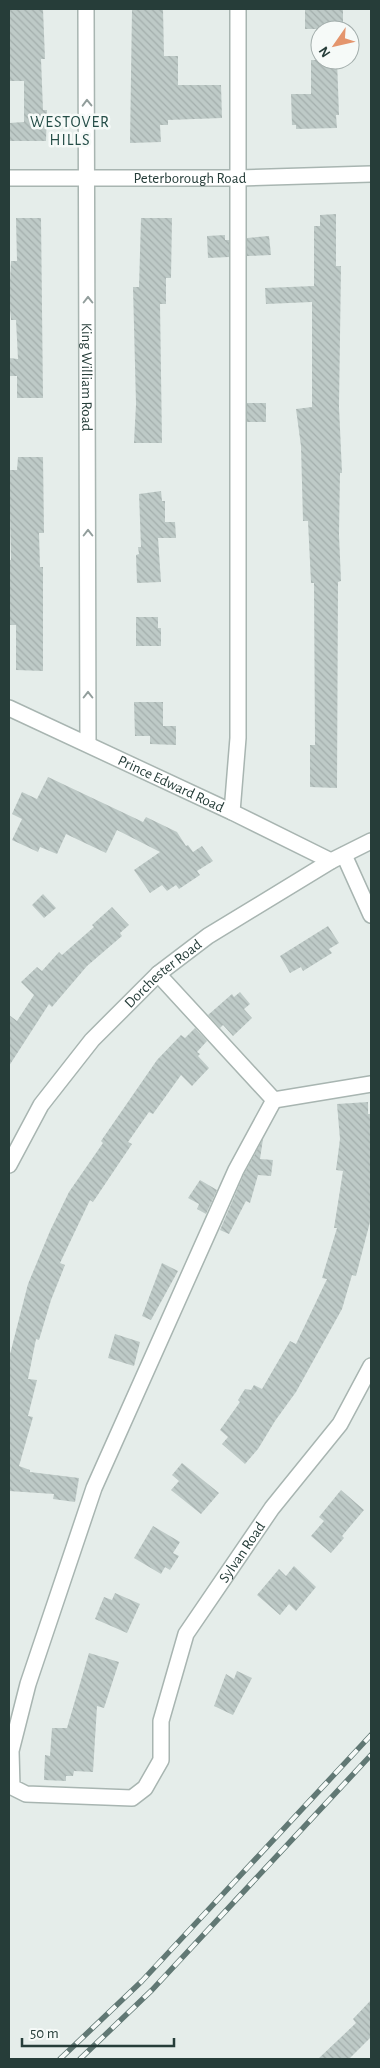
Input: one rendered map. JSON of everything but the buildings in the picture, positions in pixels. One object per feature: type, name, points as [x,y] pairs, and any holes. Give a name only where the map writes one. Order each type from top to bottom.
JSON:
[{"type":"street","name":"King William Road","points":[[86,9],[88,177],[88,744]]},
{"type":"street","points":[[232,812],[238,738],[238,9]]},
{"type":"street","name":"Peterborough Road","points":[[9,178],[239,178],[371,174]]},
{"type":"street","name":"Prince Edward Road","points":[[9,708],[232,812],[337,858]]},
{"type":"street","name":"Dorchester Road","points":[[9,1165],[41,1105],[92,1040],[158,974],[208,936],[337,858],[371,841]]},
{"type":"street","points":[[337,858],[371,915]]},
{"type":"street","points":[[158,974],[274,1100],[371,1084]]},
{"type":"street","name":"Sylvan Road","points":[[274,1100],[236,1170],[94,1488],[28,1684],[11,1751],[12,1787],[26,1794],[132,1798],[145,1788],[161,1760],[161,1722],[186,1634],[272,1508],[340,1424],[371,1366]]},
{"type":"railway","points":[[60,2059],[142,1981],[371,1735]]},
{"type":"railway","points":[[80,2059],[152,1990],[371,1755]]},
{"type":"district","name":"WESTOVER HILLS","points":[[70,131]]}]
